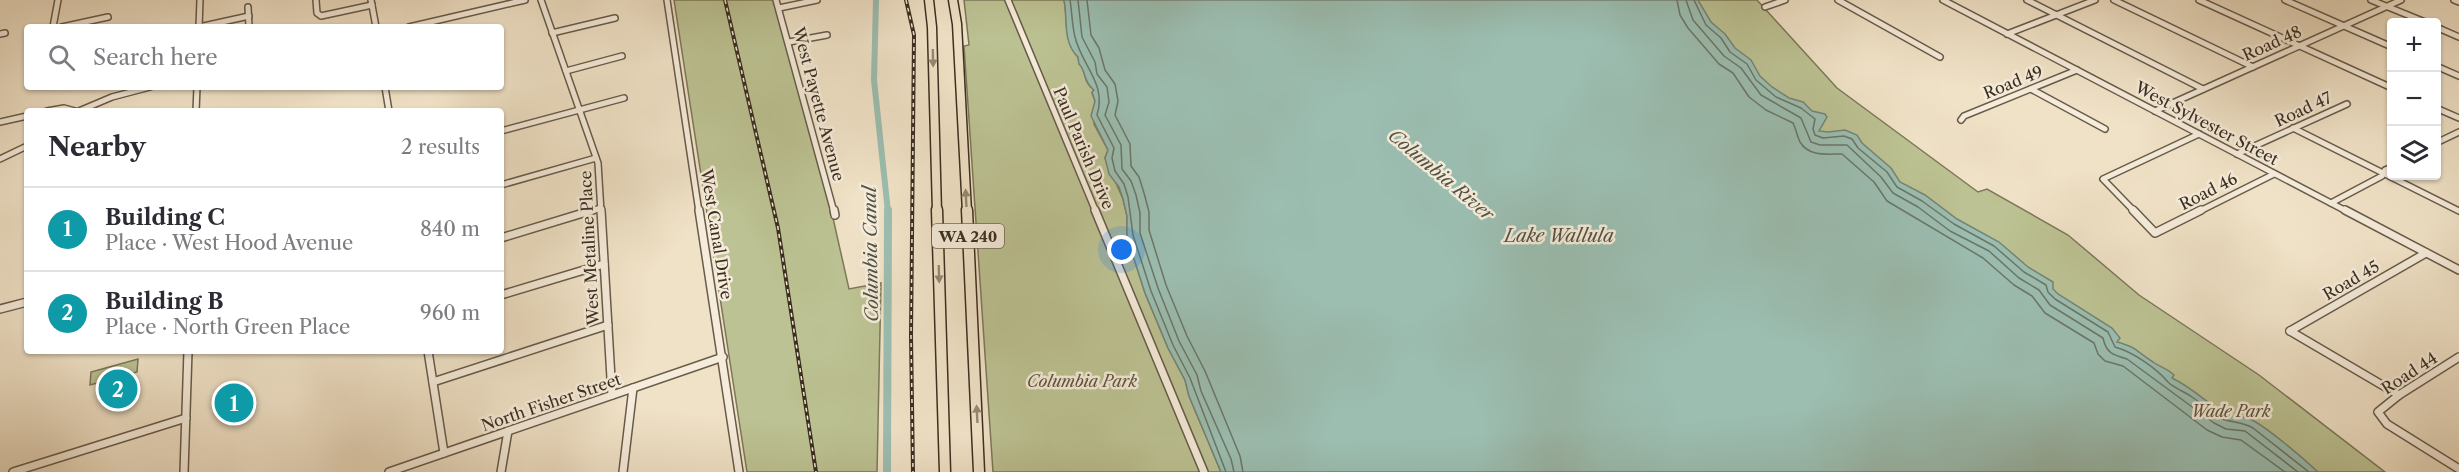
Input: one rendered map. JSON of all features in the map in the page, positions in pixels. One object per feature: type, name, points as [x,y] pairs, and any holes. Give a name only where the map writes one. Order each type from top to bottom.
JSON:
[{"type":"highway","name":"WA 240","points":[[929,0],[932,27],[945,472]]},
{"type":"highway","name":"WA 240","points":[[953,0],[957,24],[980,472]]},
{"type":"street","points":[[54,24],[60,0]]},
{"type":"street","points":[[199,24],[200,0]]},
{"type":"street","points":[[316,0],[317,13],[321,16],[372,3],[376,24]]},
{"type":"street","points":[[422,24],[525,0]]},
{"type":"street","name":"West Metaline Place","points":[[541,0],[596,158],[612,395]]},
{"type":"street","name":"West Canal Drive","points":[[668,0],[739,472]]},
{"type":"street","name":"West Payette Avenue","points":[[776,0],[836,215]]},
{"type":"street","points":[[778,8],[817,0]]},
{"type":"street","name":"Paul Parish Drive","points":[[1008,0],[1204,472]]},
{"type":"street","points":[[1765,7],[1785,0]]},
{"type":"street","points":[[1838,0],[1940,57]]},
{"type":"street","name":"West Sylvester Street","points":[[1943,0],[2459,270]]},
{"type":"street","points":[[2027,0],[2203,89]]},
{"type":"street","points":[[2007,34],[2095,0]]},
{"type":"street","points":[[2114,0],[2253,67]]},
{"type":"street","points":[[2199,0],[2387,86]]},
{"type":"street","points":[[2285,0],[2387,45]]},
{"type":"street","points":[[2371,0],[2415,18]]},
{"type":"street","name":"Road 48","points":[[2155,111],[2401,0]]},
{"type":"street","points":[[2454,0],[2459,2]]},
{"type":"street","points":[[248,7],[249,24]]},
{"type":"street","points":[[209,24],[249,16]]},
{"type":"street","points":[[76,24],[108,17]]},
{"type":"street","points":[[552,33],[615,18]]},
{"type":"street","points":[[2441,29],[2459,37]]},
{"type":"street","points":[[789,42],[827,34]]},
{"type":"street","points":[[566,71],[622,57]]},
{"type":"street","points":[[2441,68],[2459,76]]},
{"type":"street","name":"Road 49","points":[[1961,120],[2077,70]]},
{"type":"street","points":[[2031,89],[2105,129]]},
{"type":"street","points":[[87,108],[140,90]]},
{"type":"street","points":[[196,108],[197,90]]},
{"type":"street","points":[[386,90],[388,108]]},
{"type":"street","points":[[504,130],[624,98]]},
{"type":"street","name":"Road 47","points":[[2237,154],[2347,104]]},
{"type":"street","points":[[2441,110],[2459,118]]},
{"type":"street","points":[[0,122],[24,117]]},
{"type":"street","points":[[2293,129],[2459,211]]},
{"type":"street","points":[[2441,141],[2459,132]]},
{"type":"street","name":"Road 46","points":[[2199,134],[2103,179],[2155,233],[2274,174]]},
{"type":"street","points":[[0,159],[24,147]]},
{"type":"street","points":[[504,184],[596,158]]},
{"type":"street","points":[[2331,203],[2387,171]]},
{"type":"street","points":[[504,237],[601,208]]},
{"type":"street","name":"Road 45","points":[[2399,395],[2290,331],[2426,253]]},
{"type":"street","points":[[504,294],[604,264]]},
{"type":"street","points":[[0,309],[24,303]]},
{"type":"street","points":[[433,382],[608,325]]},
{"type":"street","points":[[184,472],[188,354]]},
{"type":"street","points":[[428,354],[444,453]]},
{"type":"street","name":"North Fisher Street","points":[[388,472],[723,357]]},
{"type":"street","name":"Road 44","points":[[2457,360],[2379,409],[2379,415],[2387,424],[2459,469]]},
{"type":"street","points":[[623,472],[633,388]]},
{"type":"street","points":[[13,472],[186,418]]},
{"type":"street","points":[[501,472],[508,431]]},
{"type":"green space","points":[[674,0],[774,0],[833,218],[849,289],[881,283],[877,472],[747,472]]},
{"type":"green space","name":"Columbia Park","points":[[964,0],[1064,0],[1068,37],[1088,83],[1094,90],[1092,93],[1095,101],[1094,124],[1108,150],[1105,158],[1123,199],[1127,216],[1127,237],[1145,293],[1168,348],[1185,380],[1189,396],[1221,472],[993,472],[964,46],[969,45]]},
{"type":"green space","name":"Wade Park","points":[[1672,0],[1757,0],[1837,88],[1978,192],[1987,189],[2068,235],[2139,295],[2259,375],[2385,472],[2237,472],[1856,176]]},
{"type":"green space","points":[[138,359],[137,372],[90,385],[91,372]]},
{"type":"water","name":"Lake Wallula","points":[[1064,0],[1698,0],[1711,22],[1725,34],[1735,48],[1751,60],[1760,76],[1772,87],[1789,98],[1803,102],[1812,111],[1825,114],[1827,117],[1819,131],[1845,130],[1857,135],[1862,143],[1891,168],[1900,182],[1925,195],[1957,219],[1999,242],[2028,267],[2053,282],[2053,289],[2058,294],[2112,328],[2120,338],[2117,342],[2133,348],[2169,371],[2174,375],[2172,378],[2222,412],[2255,422],[2318,472],[1221,472],[1189,396],[1185,380],[1168,348],[1145,293],[1127,237],[1127,216],[1123,199],[1119,187],[1109,174],[1105,158],[1108,150],[1091,116],[1095,101],[1092,92],[1094,90],[1088,83],[1068,37]]},
{"type":"waterway","name":"Columbia Canal","points":[[876,0],[874,80],[888,212]]},
{"type":"waterway","name":"Columbia Canal","points":[[887,472],[888,212]]},
{"type":"railway","points":[[725,0],[778,228],[816,472]]},
{"type":"railway","points":[[906,0],[914,35],[911,336],[913,472]]},
{"type":"place","name":"Building B","points":[[118,389]]},
{"type":"place","name":"Building C","points":[[234,403]]},
{"type":"water label","name":"Columbia River","points":[[1441,175]]}]
